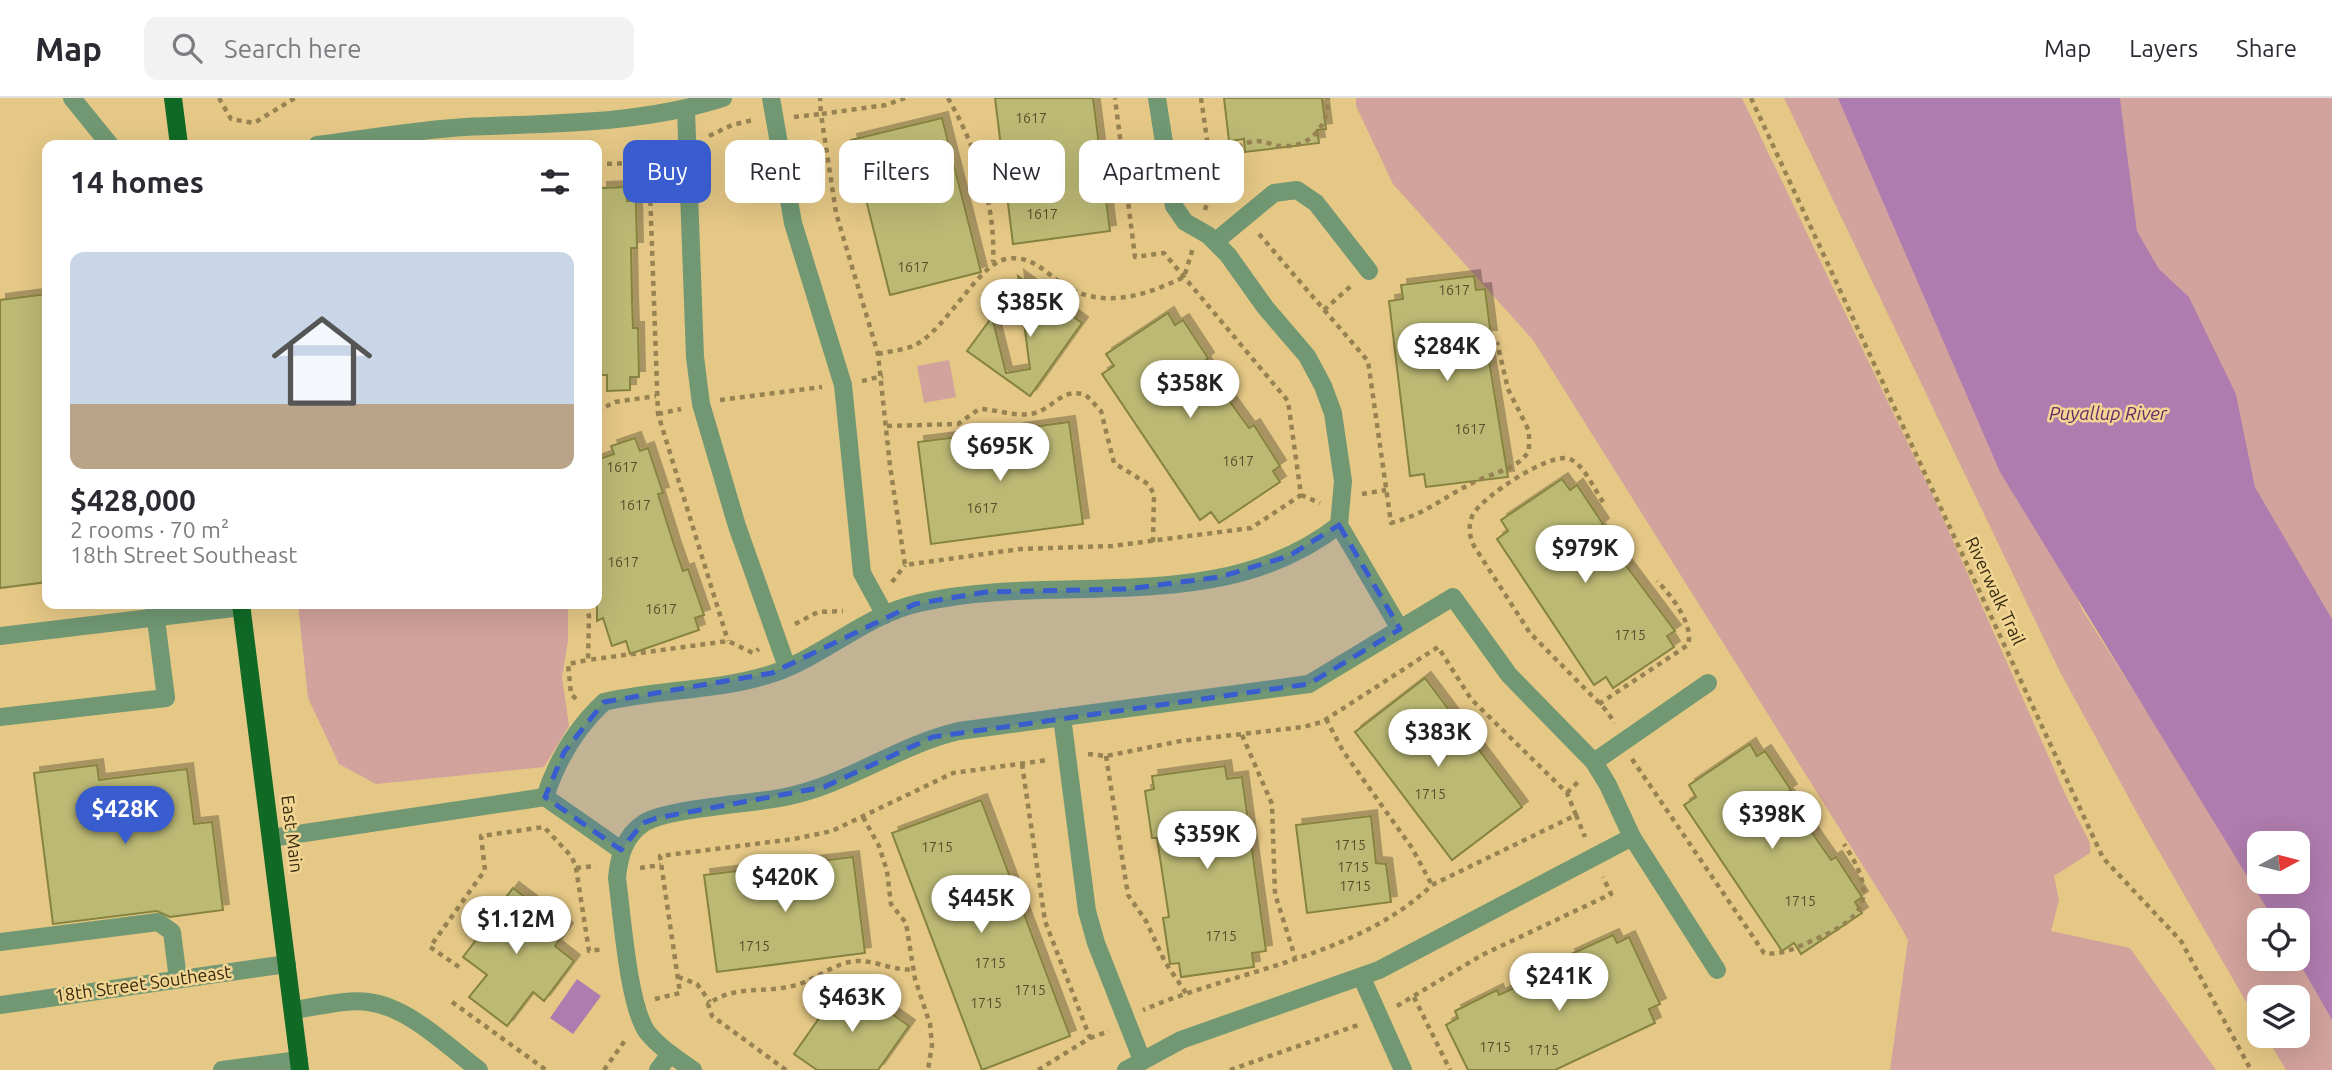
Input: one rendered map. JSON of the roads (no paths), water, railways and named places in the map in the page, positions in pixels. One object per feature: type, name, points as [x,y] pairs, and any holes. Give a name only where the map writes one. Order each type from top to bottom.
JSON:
[{"type":"main road","points":[[173,98],[178,140]]},
{"type":"main road","name":"East Main","points":[[242,609],[300,1065]]},
{"type":"street","points":[[72,98],[106,140]]},
{"type":"street","points":[[360,140],[464,128],[623,120],[686,110],[723,98]]},
{"type":"street","points":[[771,98],[793,223],[843,385],[862,573],[871,595],[885,615]]},
{"type":"street","points":[[1157,98],[1174,206],[1185,222],[1216,241],[1265,307],[1307,356],[1323,386],[1333,413],[1343,481],[1339,525],[1400,629]]},
{"type":"street","points":[[686,110],[695,357],[701,404],[737,526],[787,667]]},
{"type":"street","points":[[1216,241],[1274,193],[1288,189],[1304,192],[1316,203],[1369,271]]},
{"type":"street","points":[[545,797],[554,770],[591,715],[604,702],[753,678],[787,667],[885,615],[915,604],[986,592],[1085,587],[1128,589],[1247,572],[1289,556],[1339,525]]},
{"type":"street","points":[[693,1070],[670,1054],[647,1031],[640,1018],[617,878],[621,850],[643,823],[657,818],[786,797],[824,788],[933,737],[1308,684],[1453,597],[1509,675],[1594,762],[1632,837],[1717,970]]},
{"type":"street","points":[[0,636],[155,611],[184,609]]},
{"type":"street","points":[[0,718],[166,698],[155,611]]},
{"type":"street","points":[[1594,762],[1708,683]]},
{"type":"street","points":[[1062,717],[1087,911],[1096,943],[1142,1060]]},
{"type":"street","points":[[271,838],[545,797],[621,850]]},
{"type":"street","points":[[1126,1070],[1181,1040],[1362,978],[1632,837]]},
{"type":"street","points":[[0,942],[158,922],[172,932],[178,979]]},
{"type":"street","name":"18th Street Southeast","points":[[0,1005],[287,964]]},
{"type":"street","points":[[1362,978],[1403,1070]]},
{"type":"street","points":[[293,1010],[358,1002],[382,1005],[415,1023],[479,1070]]},
{"type":"street","points":[[658,1070],[670,1054]]},
{"type":"street","points":[[222,1070],[300,1065]]},
{"type":"water","name":"Puyallup River","points":[[1838,98],[2120,98],[2137,231],[2159,269],[2189,297],[2236,394],[2255,487],[2332,619],[2332,1020],[2304,971],[2310,971],[2310,908],[2267,908],[2258,894],[2310,894],[2310,831],[2247,831],[2247,876],[2000,472]]},
{"type":"water","points":[[577,979],[601,996],[573,1034],[550,1018]]}]
